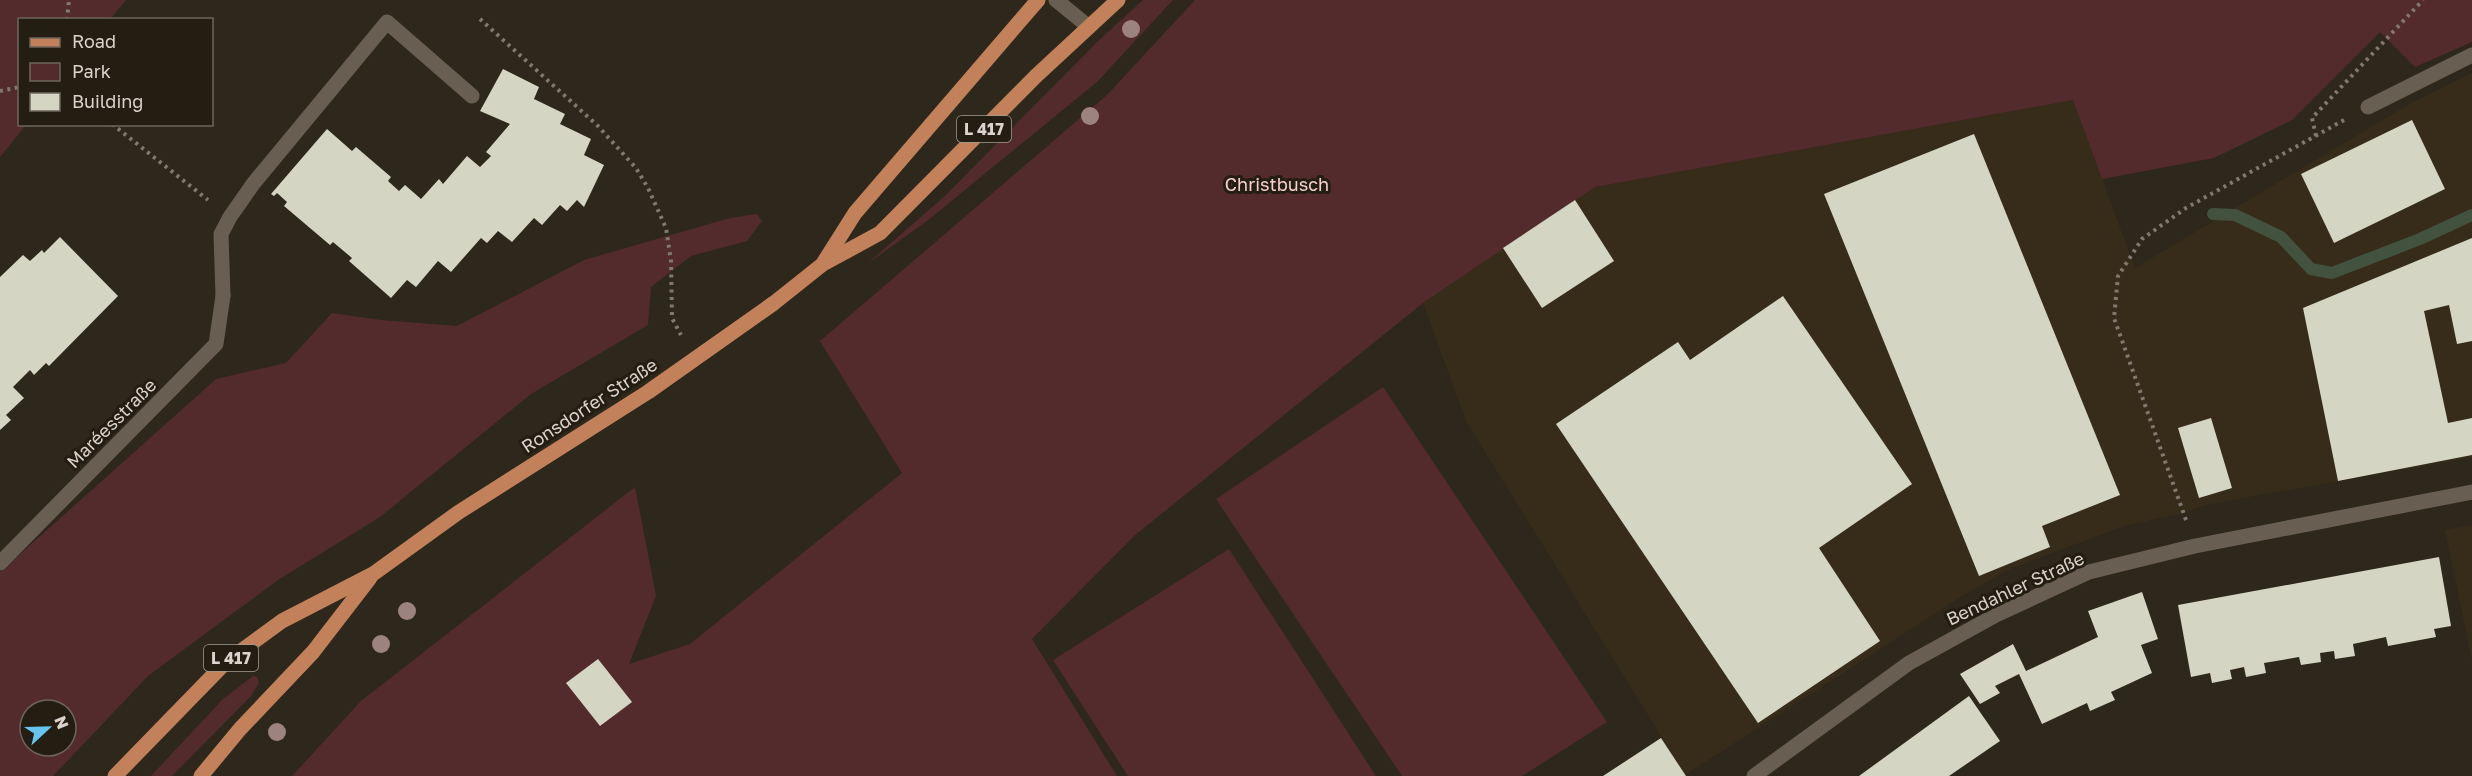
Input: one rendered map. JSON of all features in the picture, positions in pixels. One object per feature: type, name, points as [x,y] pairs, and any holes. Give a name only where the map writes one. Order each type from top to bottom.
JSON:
[{"type":"main road","name":"Ronsdorfer Straße","points":[[823,264],[855,213],[1038,0]]},
{"type":"main road","name":"Ronsdorfer Straße","points":[[115,776],[226,662],[282,621],[373,574],[459,512],[648,392],[774,303],[823,264],[880,233],[1036,76],[1118,0]]},
{"type":"main road","name":"Ronsdorfer Straße","points":[[201,776],[240,729],[314,652],[373,574]]},
{"type":"street","points":[[1056,0],[1089,27]]},
{"type":"street","name":"Maréesstraße","points":[[0,563],[216,344],[223,296],[220,234],[253,184],[387,22],[472,96]]},
{"type":"street","points":[[2368,107],[2472,55]]},
{"type":"street","name":"Bendahler Straße","points":[[1754,776],[1910,663],[1996,615],[2089,572],[2195,546],[2472,492]]},
{"type":"path","points":[[67,18],[69,0]]},
{"type":"path","points":[[2316,136],[2312,118],[2423,0]]},
{"type":"path","points":[[480,20],[597,125],[636,168],[666,228],[671,261],[672,318]]},
{"type":"path","points":[[0,91],[18,87]]},
{"type":"path","points":[[2195,546],[2114,318],[2118,276],[2142,239],[2186,208],[2368,107]]},
{"type":"path","points":[[115,126],[230,218]]},
{"type":"shaded area","points":[[2472,73],[2472,457],[2205,505],[2183,513],[2124,526],[2010,569],[1964,595],[1685,775],[1466,421],[1423,303],[1595,187],[2073,100],[2135,268],[2411,103]]},
{"type":"shaded area","points":[[2472,525],[2472,661],[2445,530]]},
{"type":"green space","points":[[0,0],[126,0],[111,18],[18,18],[18,126],[25,126],[0,157]]},
{"type":"green space","points":[[1143,0],[1173,0],[1097,82],[927,221],[867,264],[947,194],[1097,42]]},
{"type":"green space","name":"Christbusch","points":[[1195,0],[2472,0],[2472,42],[2415,67],[2380,32],[2292,120],[2214,158],[2102,179],[2073,100],[1595,187],[1423,303],[1134,536],[1032,639],[1117,776],[292,776],[361,701],[635,487],[656,596],[629,664],[690,644],[902,473],[820,341],[1108,94]]},
{"type":"green space","points":[[757,214],[762,221],[747,241],[691,256],[651,287],[648,325],[531,394],[380,517],[278,580],[148,676],[78,750],[78,698],[18,698],[18,758],[70,758],[53,776],[0,776],[0,572],[216,379],[286,363],[332,313],[381,320],[457,326],[584,260],[730,218]]},
{"type":"green space","points":[[1383,387],[1607,722],[1522,776],[1402,776],[1216,499]]},
{"type":"green space","points":[[1229,549],[1376,776],[1128,776],[1053,660]]},
{"type":"green space","points":[[253,676],[257,677],[259,683],[251,696],[172,776],[151,776],[223,699]]},
{"type":"building","points":[[503,69],[539,87],[534,99],[565,114],[560,124],[591,139],[584,155],[604,165],[584,207],[577,200],[567,211],[560,205],[542,225],[534,218],[512,242],[498,231],[487,243],[481,238],[451,272],[438,261],[416,287],[407,280],[391,298],[349,261],[352,258],[333,242],[330,245],[284,206],[287,202],[277,193],[274,196],[271,194],[327,129],[352,151],[356,147],[391,177],[388,181],[399,191],[405,185],[421,199],[439,179],[443,184],[467,156],[480,167],[491,156],[486,152],[510,124],[480,111]]},
{"type":"building","points":[[2412,120],[2445,189],[2334,243],[2301,174]]},
{"type":"building","points":[[1974,134],[2120,495],[2042,526],[2050,547],[1979,576],[1824,194]]},
{"type":"building","points":[[1575,200],[1614,261],[1542,308],[1503,248]]},
{"type":"building","points":[[60,237],[118,296],[49,366],[46,363],[34,375],[30,370],[13,387],[24,398],[6,415],[11,420],[0,430],[0,277],[23,255],[30,261],[42,250],[44,253]]},
{"type":"building","points":[[2472,238],[2472,341],[2457,344],[2449,305],[2424,311],[2448,423],[2472,418],[2472,455],[2338,481],[2303,308]]},
{"type":"building","points":[[1783,296],[1912,484],[1819,548],[1880,641],[1758,723],[1556,424],[1678,342],[1690,360]]},
{"type":"building","points":[[2211,418],[2232,488],[2199,498],[2178,428]]},
{"type":"building","points":[[2439,557],[2451,626],[2434,629],[2436,637],[2388,646],[2386,637],[2353,644],[2355,656],[2335,659],[2334,651],[2320,653],[2321,662],[2301,665],[2299,657],[2264,663],[2266,673],[2246,677],[2244,667],[2230,670],[2232,679],[2212,683],[2210,673],[2191,677],[2178,605]]},
{"type":"building","points":[[2142,592],[2158,639],[2141,645],[2152,673],[2111,692],[2115,700],[2090,711],[2087,703],[2042,724],[2019,674],[1995,686],[2000,693],[1980,704],[1960,674],[2013,644],[2026,671],[2098,637],[2088,611]]},
{"type":"building","points":[[598,659],[632,702],[600,726],[566,683]]},
{"type":"building","points":[[1969,696],[2000,741],[1949,776],[1859,776]]},
{"type":"building","points":[[1661,738],[1686,776],[1603,776]]},
{"type":"waterway","points":[[2213,214],[2235,215],[2281,237],[2311,269],[2332,273],[2420,239],[2472,215]]}]
